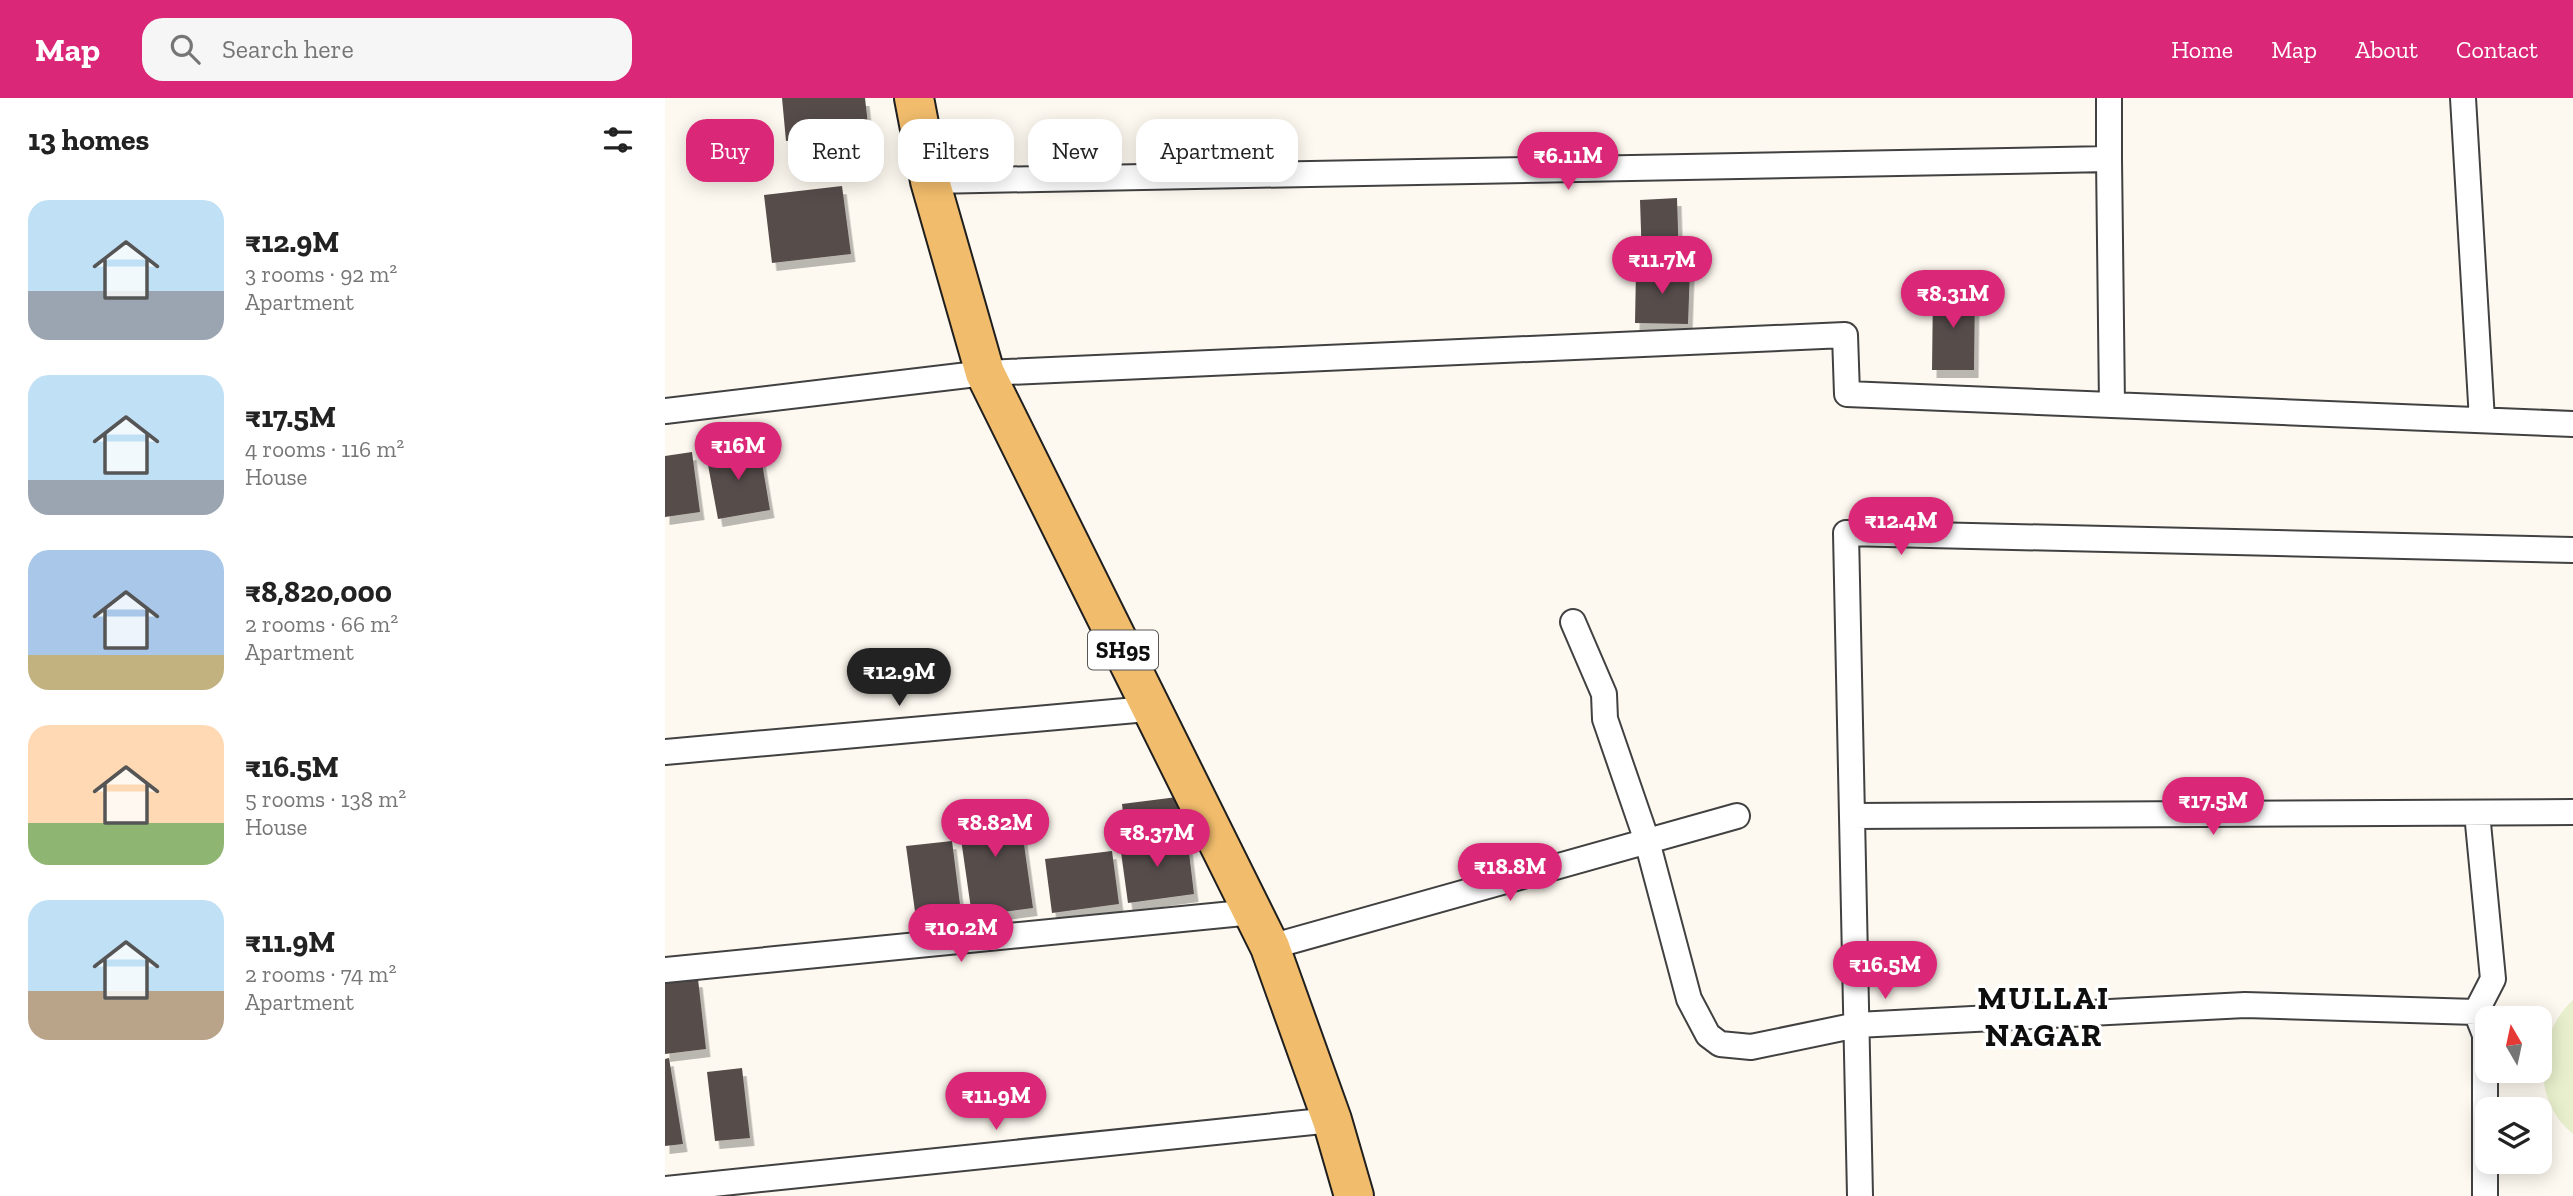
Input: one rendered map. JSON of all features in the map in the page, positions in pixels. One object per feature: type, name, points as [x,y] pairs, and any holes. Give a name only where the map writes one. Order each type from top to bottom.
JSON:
[{"type":"main road","name":"SH95","points":[[915,98],[919,119]]},
{"type":"main road","name":"SH95","points":[[930,182],[985,373],[1270,947],[1332,1119],[1354,1196]]},
{"type":"street","points":[[2109,98],[2112,405]]},
{"type":"street","points":[[2463,98],[2482,420]]},
{"type":"street","points":[[1014,179],[2109,159]]},
{"type":"street","points":[[665,411],[985,373],[1845,335],[1847,394],[2573,424]]},
{"type":"street","points":[[1860,1196],[1846,533],[2573,550]]},
{"type":"street","points":[[1573,622],[1604,694],[1605,719],[1647,841],[1689,999],[1708,1035],[1720,1044],[1751,1047],[1857,1025],[2245,1005],[2475,1012]]},
{"type":"street","points":[[665,752],[1136,710],[1148,701]]},
{"type":"street","points":[[1852,816],[2573,812]]},
{"type":"street","points":[[2477,813],[2493,979],[2479,1006]]},
{"type":"street","points":[[1270,947],[1737,816]]},
{"type":"street","points":[[665,970],[1253,912]]},
{"type":"street","points":[[2485,1083],[2485,1196]]},
{"type":"street","points":[[665,1189],[1332,1119]]},
{"type":"green space","points":[[2573,1000],[2573,1134],[2559,1120],[2552,1108],[2552,1097],[2548,1097],[2545,1083],[2552,1083],[2552,1029],[2560,1014]]},
{"type":"building","points":[[782,98],[865,98],[867,119],[788,119],[786,141]]},
{"type":"building","points":[[842,186],[851,254],[772,263],[764,195]]},
{"type":"building","points":[[1677,198],[1679,260],[1642,261],[1640,200]]},
{"type":"building","points":[[1636,269],[1690,270],[1688,324],[1635,323]]},
{"type":"building","points":[[1933,289],[1975,289],[1974,370],[1932,370]]},
{"type":"building","points":[[759,445],[770,510],[718,519],[706,454]]},
{"type":"building","points":[[692,452],[700,512],[665,517],[665,456]]},
{"type":"building","points":[[1185,796],[1188,829],[1126,837],[1122,804]]},
{"type":"building","points":[[1018,802],[1033,908],[972,916],[957,811]]},
{"type":"building","points":[[1187,836],[1194,894],[1128,903],[1120,845]]},
{"type":"building","points":[[952,841],[962,920],[917,926],[906,846]]},
{"type":"building","points":[[1112,851],[1119,904],[1052,913],[1045,859]]},
{"type":"building","points":[[698,979],[706,1049],[665,1054],[665,983]]},
{"type":"building","points":[[669,1058],[683,1144],[665,1146],[665,1059]]},
{"type":"building","points":[[742,1068],[750,1138],[715,1141],[707,1072]]},
{"type":"district","name":"MULLAI NAGAR","points":[[2044,1016]]}]
